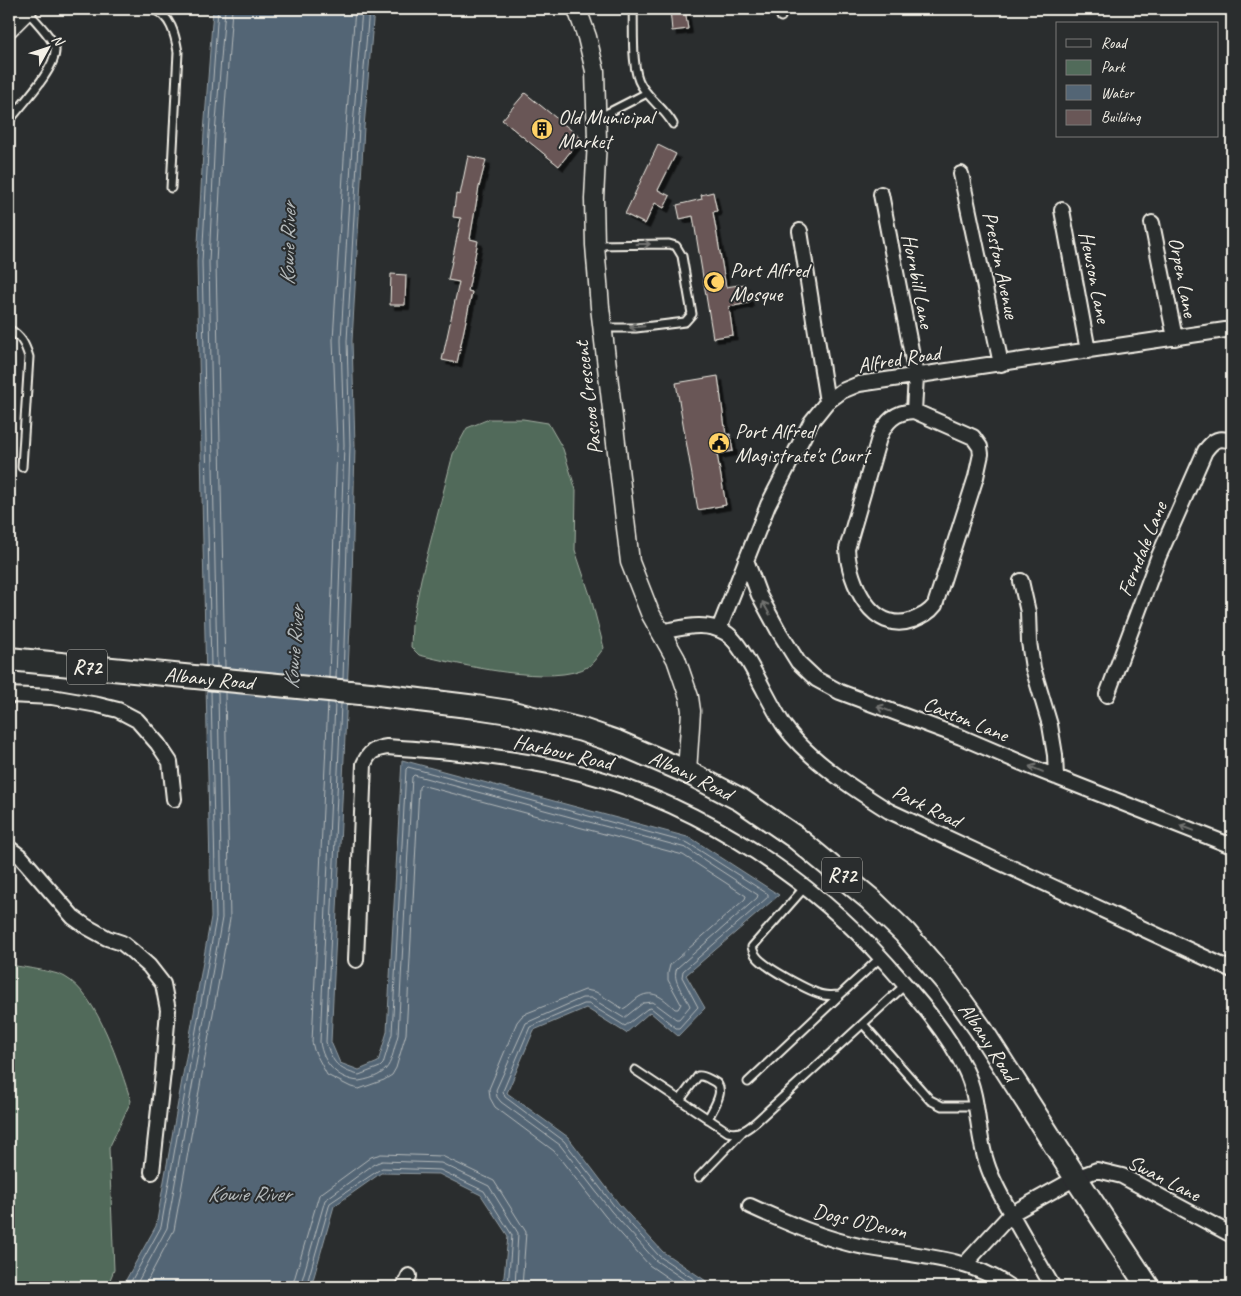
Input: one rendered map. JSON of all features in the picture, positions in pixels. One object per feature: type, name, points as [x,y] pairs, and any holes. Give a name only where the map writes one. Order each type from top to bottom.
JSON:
[{"type":"main road","name":"Albany Road","points":[[9,659],[370,694],[476,707],[542,719],[610,740],[687,772],[741,800],[795,837],[870,899],[905,933],[965,1006],[1148,1287]]},
{"type":"street","points":[[9,28],[26,9]]},
{"type":"street","name":"Pascoe Crescent","points":[[577,9],[587,37],[595,71],[597,119],[594,199],[595,245],[602,328],[630,562],[642,597],[676,659],[689,697],[691,711],[687,772]]},
{"type":"street","name":"Preston Avenue","points":[[961,174],[1001,364]]},
{"type":"street","name":"Hornbill Lane","points":[[881,194],[916,376],[914,411]]},
{"type":"street","name":"Hewson Lane","points":[[1062,210],[1088,351]]},
{"type":"street","name":"Orpen Lane","points":[[1152,224],[1175,338]]},
{"type":"street","points":[[800,230],[827,402]]},
{"type":"street","name":"Alfred Road","points":[[718,629],[768,505],[811,422],[827,402],[849,387],[1232,329]]},
{"type":"street","points":[[914,411],[973,437],[980,447],[981,454],[976,477],[935,605],[930,612],[920,617],[908,622],[895,622],[877,616],[864,602],[849,564],[847,549],[879,438],[885,425],[890,419],[902,412],[914,411]]},
{"type":"street","name":"Ferndale Lane","points":[[1107,695],[1158,558],[1205,451],[1213,441],[1221,438],[1232,441]]},
{"type":"street","name":"Caxton Lane","points":[[746,560],[759,596],[778,630],[798,662],[816,679],[840,692],[961,737],[1056,777],[1232,846]]},
{"type":"street","points":[[1021,581],[1028,612],[1028,642],[1033,668],[1050,725],[1056,755],[1056,777]]},
{"type":"street","points":[[660,632],[698,626],[718,629]]},
{"type":"street","name":"Park Road","points":[[718,629],[728,634],[735,641],[776,714],[794,739],[856,790],[888,810],[1232,970]]},
{"type":"street","points":[[9,695],[52,697],[98,705],[118,710],[137,720],[158,744],[170,762],[174,799]]},
{"type":"street","name":"Harbour Road","points":[[356,960],[364,764],[368,753],[376,748],[387,747],[483,755],[558,768],[587,775],[651,797],[691,816],[749,848],[785,872],[845,921],[881,957],[905,985],[953,1048],[972,1084],[980,1144],[987,1166],[993,1181],[1053,1287]]},
{"type":"street","points":[[9,848],[22,857],[73,917],[107,938],[122,943],[149,966],[163,984],[168,1010],[152,1172]]},
{"type":"street","name":"Swan Lane","points":[[964,1264],[1011,1214],[1076,1178],[1097,1170],[1122,1176],[1232,1235]]},
{"type":"street","name":"Dogs O'Devon","points":[[750,1206],[819,1236],[865,1247],[928,1256],[964,1264],[998,1279],[1010,1287]]},
{"type":"lane","points":[[9,121],[49,70],[54,59],[55,50],[53,43],[26,9]]},
{"type":"lane","points":[[152,9],[160,12],[168,20],[175,35],[178,52],[171,188]]},
{"type":"lane","points":[[633,9],[636,75],[647,93],[666,112],[673,124]]},
{"type":"lane","points":[[779,9],[781,17]]},
{"type":"lane","points":[[597,119],[647,93]]},
{"type":"lane","points":[[595,245],[670,244],[676,246],[682,256],[692,314],[686,322],[636,328],[602,328]]},
{"type":"lane","points":[[9,329],[16,333],[24,343],[29,357],[22,467]]},
{"type":"lane","points":[[805,887],[752,947],[754,954],[764,964],[784,977],[822,994],[840,995]]},
{"type":"lane","points":[[748,1082],[881,957]]},
{"type":"lane","points":[[699,1177],[742,1132],[758,1120],[905,985]]},
{"type":"lane","points":[[863,1024],[930,1100],[942,1106],[976,1106]]},
{"type":"lane","points":[[635,1070],[728,1132],[742,1132]]},
{"type":"lane","points":[[680,1100],[698,1076],[717,1083],[720,1086],[720,1093],[708,1119]]},
{"type":"green space","points":[[489,419],[523,419],[548,423],[563,449],[576,490],[575,550],[591,598],[604,648],[589,666],[573,672],[553,675],[530,675],[506,672],[457,664],[419,655],[411,647],[412,624],[421,579],[453,454],[467,428]]},
{"type":"green space","points":[[9,965],[54,973],[65,977],[77,986],[88,999],[106,1033],[131,1101],[109,1148],[114,1270],[107,1287],[9,1287]]},
{"type":"water","name":"Kowie River","points":[[213,9],[374,9],[364,127],[352,341],[355,445],[352,583],[331,1042],[340,1063],[359,1070],[378,1062],[387,1032],[402,760],[691,838],[779,895],[686,975],[705,1008],[678,1036],[650,1012],[626,1033],[586,1008],[534,1030],[507,1093],[568,1137],[619,1204],[663,1252],[715,1287],[503,1287],[508,1236],[481,1195],[439,1174],[381,1173],[334,1206],[311,1287],[122,1287],[156,1226],[211,917],[197,262]]},
{"type":"building","points":[[670,9],[685,9],[688,29],[672,31]]},
{"type":"building","name":"Old Municipal Market","points":[[525,93],[581,138],[559,166],[502,120]]},
{"type":"building","points":[[658,145],[676,154],[658,190],[670,196],[664,208],[655,203],[645,224],[625,214]]},
{"type":"building","points":[[468,156],[486,160],[479,187],[470,239],[478,241],[468,291],[472,292],[457,363],[442,360],[459,282],[448,280],[461,218],[453,217],[456,194],[460,195]]},
{"type":"building","name":"Port Alfred Mosque","points":[[713,192],[717,211],[713,212],[726,287],[745,284],[749,303],[729,307],[733,335],[713,338],[693,216],[680,219],[677,205],[702,199],[701,195]]},
{"type":"building","points":[[391,274],[406,275],[405,305],[390,305]]},
{"type":"building","name":"Port Alfred Magistrate's Court","points":[[718,376],[726,435],[730,434],[733,451],[717,454],[726,505],[698,510],[676,383]]},
{"type":"place","name":"Old Municipal Market","points":[[542,129]]},
{"type":"place","name":"Port Alfred Mosque","points":[[714,282]]},
{"type":"place","name":"Port Alfred Magistrate's Court","points":[[719,443]]}]
